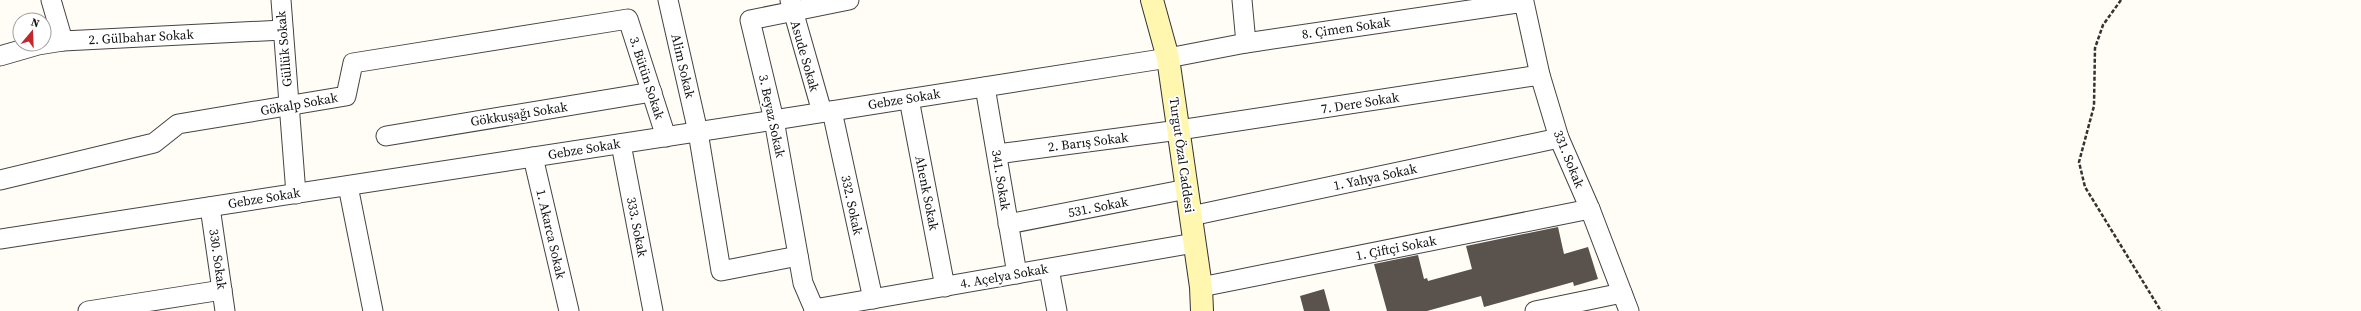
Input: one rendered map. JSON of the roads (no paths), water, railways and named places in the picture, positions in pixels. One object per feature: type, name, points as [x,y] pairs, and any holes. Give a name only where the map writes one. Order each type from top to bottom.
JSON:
[{"type":"street","points":[[51,0],[63,41]]},
{"type":"street","name":"Güllük Sokak","points":[[280,0],[296,194]]},
{"type":"street","name":"Alim Sokak","points":[[668,0],[698,132],[721,271],[798,256]]},
{"type":"street","name":"3. Beyaz Sokak","points":[[814,310],[803,283],[774,120],[750,20],[791,6],[849,0]]},
{"type":"street","name":"Turgut Özal Caddesi","points":[[1152,0],[1168,58],[1201,287],[1202,311]]},
{"type":"street","points":[[1242,0],[1246,43]]},
{"type":"street","name":"8. Çimen Sokak","points":[[1168,58],[1246,43],[1524,2]]},
{"type":"street","name":"331. Sokak","points":[[1524,2],[1540,75],[1559,138],[1590,210],[1629,311]]},
{"type":"street","name":"Asude Sokak","points":[[791,6],[827,112]]},
{"type":"street","name":"3. Bütün Sokak","points":[[628,19],[666,137]]},
{"type":"street","name":"Gökalp Sokak","points":[[0,180],[154,143],[178,124],[346,96],[353,63],[628,19]]},
{"type":"street","name":"2. Gülbahar Sokak","points":[[0,56],[38,45],[63,41],[283,30]]},
{"type":"street","name":"Gebze Sokak","points":[[0,239],[621,144],[1168,58]]},
{"type":"street","name":"7. Dere Sokak","points":[[1179,130],[1540,75]]},
{"type":"street","name":"341. Sokak","points":[[985,87],[1017,274]]},
{"type":"street","name":"Gökkuşağı Sokak","points":[[386,136],[652,92]]},
{"type":"street","name":"Ahenk Sokak","points":[[909,98],[945,287]]},
{"type":"street","name":"332. Sokak","points":[[827,112],[873,299]]},
{"type":"street","name":"2. Barış Sokak","points":[[997,154],[1179,130]]},
{"type":"street","name":"1. Yahya Sokak","points":[[1190,216],[1559,138]]},
{"type":"street","name":"333. Sokak","points":[[621,144],[653,311]]},
{"type":"street","name":"1. Akarca Sokak","points":[[533,157],[569,311]]},
{"type":"street","points":[[348,186],[373,311]]},
{"type":"street","name":"531. Sokak","points":[[1008,224],[1187,189]]},
{"type":"street","name":"330. Sokak","points":[[210,207],[225,311]]},
{"type":"street","name":"1. Çiftçi Sokak","points":[[1201,287],[1590,210]]},
{"type":"street","name":"4. Açelya Sokak","points":[[814,310],[1194,243]]},
{"type":"street","points":[[1049,269],[1057,311]]},
{"type":"street","points":[[88,311],[222,290]]},
{"type":"street","points":[[1535,311],[1622,293]]}]
